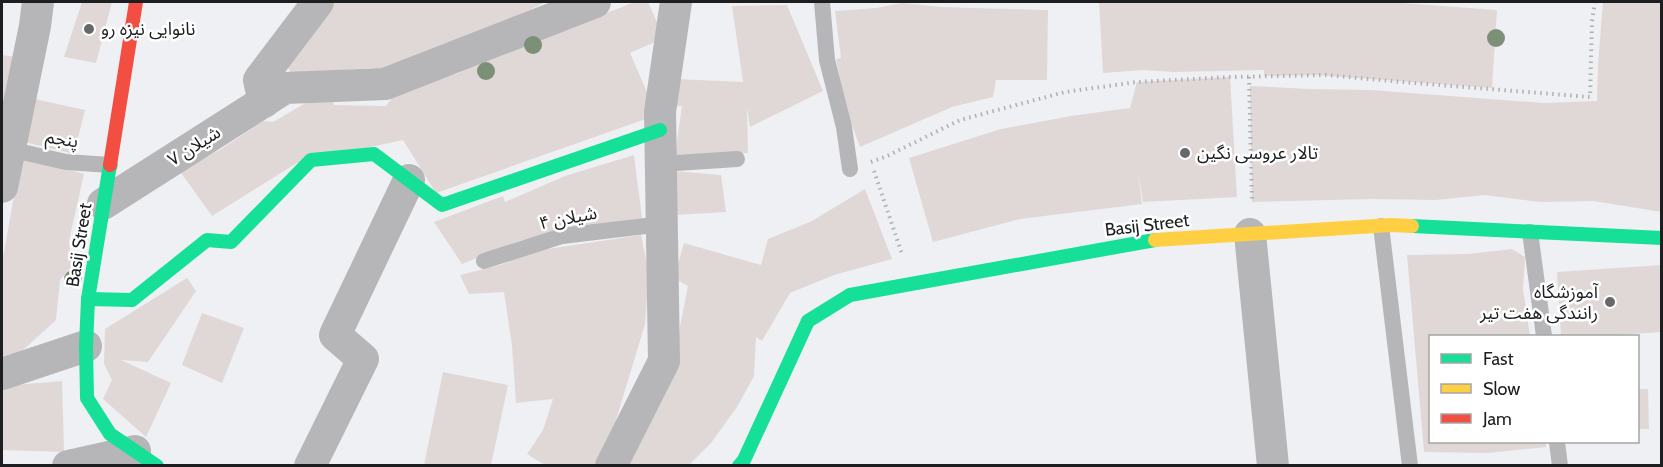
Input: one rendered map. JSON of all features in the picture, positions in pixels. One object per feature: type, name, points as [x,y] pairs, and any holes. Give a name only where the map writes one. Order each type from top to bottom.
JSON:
[{"type":"street","points":[[2,187],[38,2]]},
{"type":"street","name":"Basij Street","points":[[136,2],[88,299],[87,398],[110,434],[146,458]]},
{"type":"street","points":[[318,2],[259,80],[275,95],[385,84],[585,3]]},
{"type":"street","points":[[611,465],[664,360],[660,112],[676,2]]},
{"type":"street","name":"شیلان ۷","points":[[104,204],[275,95]]},
{"type":"street","points":[[88,299],[132,300],[207,240],[231,242],[311,160],[374,154],[442,205],[660,130]]},
{"type":"street","points":[[310,465],[363,359],[335,335],[409,180]]},
{"type":"street","name":"Basij Street","points":[[739,465],[744,460],[808,321],[850,295],[1151,240],[1381,226],[1662,238]]},
{"type":"street","points":[[1250,234],[1273,465]]},
{"type":"street","points":[[2,374],[86,346]]},
{"type":"street","points":[[68,465],[146,458]]},
{"type":"lane","points":[[822,2],[827,60],[844,127],[850,169]]},
{"type":"lane","name":"پنجم","points":[[9,149],[66,162],[110,165]]},
{"type":"lane","points":[[661,164],[737,159]]},
{"type":"lane","name":"شیلان ۴","points":[[484,261],[562,236],[662,224]]},
{"type":"lane","points":[[1381,226],[1410,465]]},
{"type":"lane","points":[[1530,232],[1544,335]]},
{"type":"lane","points":[[1557,443],[1560,465]]},
{"type":"path","points":[[885,157],[960,120],[1065,92],[1137,82],[1326,75],[1590,97],[1592,21],[1595,2]]},
{"type":"path","points":[[1249,77],[1252,202],[1250,234]]},
{"type":"path","points":[[871,162],[912,284]]},
{"type":"building","name":"نانوایی نیزه رو","points":[[82,2],[112,2],[96,63],[64,57]]},
{"type":"building","points":[[335,2],[546,2],[383,77],[373,68],[291,73],[284,61]]},
{"type":"building","points":[[635,2],[648,2],[664,38],[630,53],[657,115],[436,193],[403,140],[297,163],[212,216],[179,170],[220,150],[263,121],[273,122],[311,100],[332,99],[334,105],[386,106],[400,88],[444,67],[456,74],[502,53]]},
{"type":"building","points":[[1099,2],[1388,2],[1497,10],[1492,88],[1317,75],[1264,76],[1264,70],[1174,72],[1143,70],[1103,73]]},
{"type":"building","points":[[1603,2],[1662,2],[1662,212],[1593,201],[1541,202],[1485,195],[1436,200],[1252,202],[1250,86],[1371,90],[1544,103],[1597,101]]},
{"type":"building","points":[[902,3],[941,7],[1048,10],[1047,80],[996,80],[993,97],[952,107],[860,147],[846,109],[836,59],[841,58],[835,11],[876,8]]},
{"type":"building","points":[[787,5],[823,91],[750,127],[747,107],[748,153],[675,155],[682,106],[677,106],[676,79],[743,82],[732,6]]},
{"type":"building","points":[[2,55],[16,57],[2,141]]},
{"type":"building","points":[[1230,77],[1237,197],[1143,202],[1138,171],[1142,204],[1020,219],[933,242],[909,158],[1001,129],[1130,108],[1137,82]]},
{"type":"building","points":[[35,99],[85,110],[74,154],[24,142]]},
{"type":"building","points":[[634,155],[642,218],[576,228],[519,241],[462,264],[434,222],[503,196],[505,202],[565,176]]},
{"type":"building","points":[[21,157],[84,174],[69,241],[72,266],[60,280],[56,320],[12,360],[2,356],[2,263]]},
{"type":"building","points":[[673,171],[721,175],[726,212],[674,215]]},
{"type":"building","points":[[865,189],[892,259],[834,275],[790,293],[762,341],[756,337],[754,376],[737,407],[711,443],[689,465],[622,465],[676,367],[680,326],[688,286],[674,278],[684,243],[761,265],[768,239],[812,221]]},
{"type":"building","points":[[641,235],[649,274],[645,324],[607,450],[600,465],[545,465],[527,454],[543,430],[553,399],[516,403],[512,346],[504,292],[469,294],[460,275],[500,265],[541,250]]},
{"type":"building","points":[[1512,249],[1525,257],[1523,289],[1530,335],[1429,335],[1429,443],[1546,443],[1546,447],[1488,453],[1424,452],[1407,255],[1468,254]]},
{"type":"building","name":"آموزشگاه رانندگی هفت تیر","points":[[1662,265],[1662,332],[1561,335],[1557,272]]},
{"type":"building","points":[[187,278],[196,291],[148,362],[121,360],[171,383],[146,437],[103,399],[112,380],[104,364],[105,329]]},
{"type":"building","points":[[202,313],[244,328],[222,383],[182,365]]},
{"type":"building","points":[[443,372],[508,385],[491,465],[424,465]]},
{"type":"building","points":[[62,381],[64,452],[2,450],[2,386]]},
{"type":"building","points":[[1639,389],[1648,389],[1649,429],[1639,429]]},
{"type":"traffic: fast","points":[[88,299],[132,300],[207,240],[231,242],[311,160],[374,154],[442,205],[660,130]]},
{"type":"traffic: fast","points":[[110,165],[88,299],[87,398],[110,434],[157,466]]},
{"type":"traffic: fast","points":[[1412,226],[1662,238]]},
{"type":"traffic: fast","points":[[739,466],[744,460],[808,321],[850,295],[1155,240]]},
{"type":"traffic: slow","points":[[1155,240],[1391,225],[1412,226]]},
{"type":"traffic: jam","points":[[110,165],[136,2]]},
{"type":"place","name":"نانوایی نیزه رو","points":[[89,29]]},
{"type":"place","name":"تالار عروسی نگین","points":[[1185,153]]},
{"type":"place","name":"آموزشگاه رانندگی هفت تیر","points":[[1610,302]]}]
